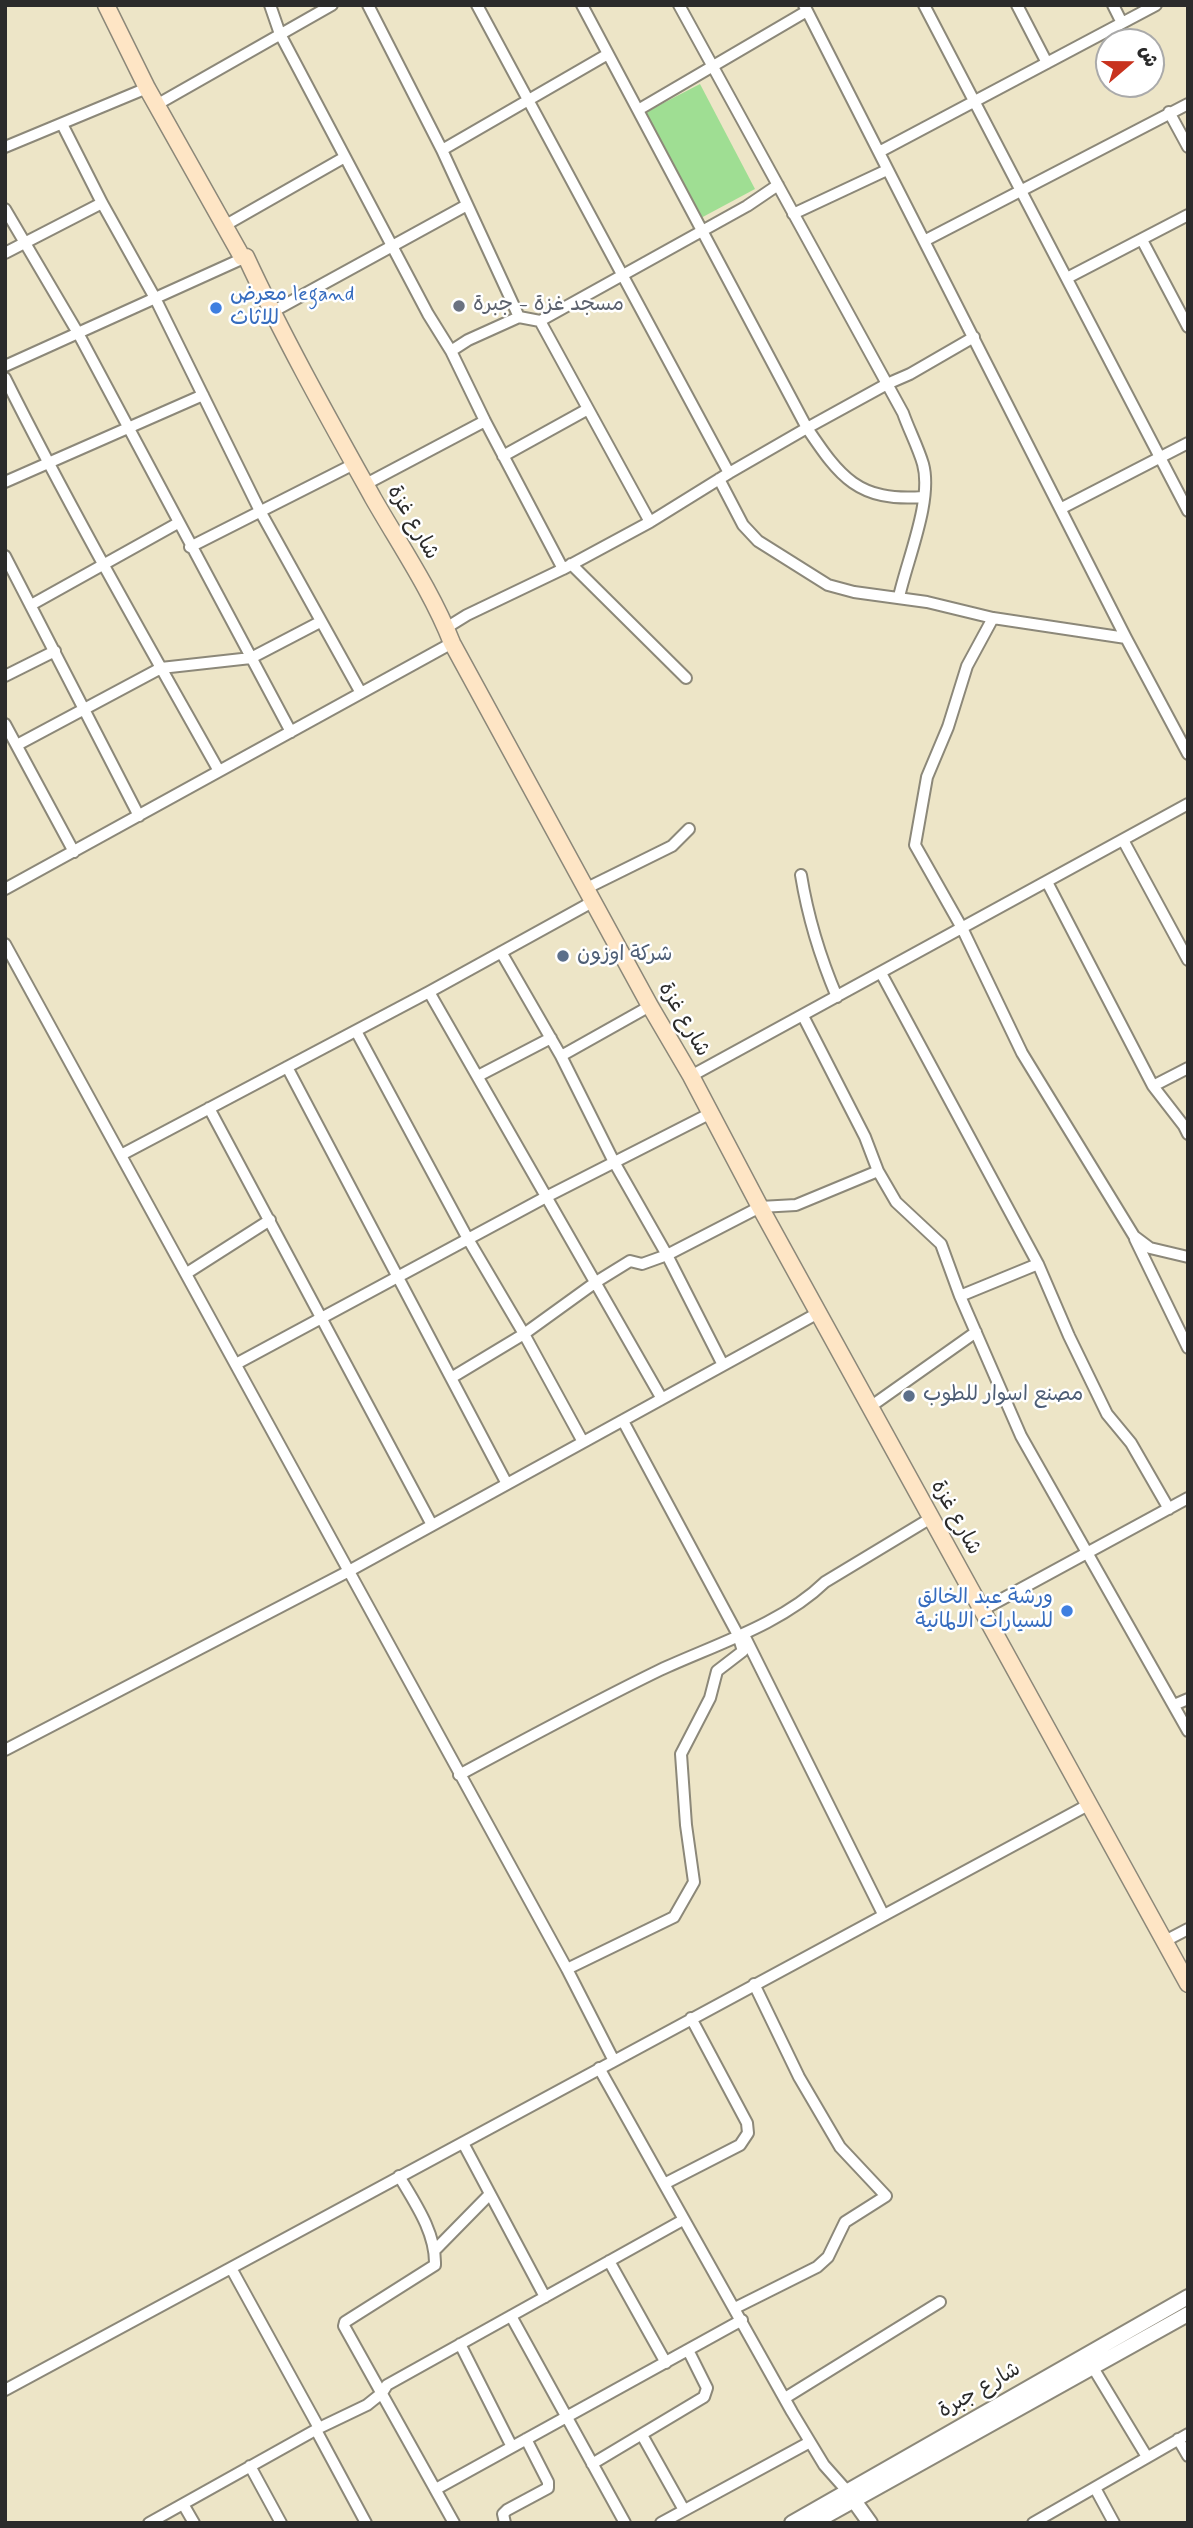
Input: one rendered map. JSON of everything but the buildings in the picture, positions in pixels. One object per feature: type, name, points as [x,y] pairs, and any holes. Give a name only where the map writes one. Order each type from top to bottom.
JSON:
[{"type":"main road","name":"شارع غزة","points":[[106,5],[147,88],[242,257],[246,257],[272,312],[354,464],[1188,1984]]},
{"type":"street","points":[[270,5],[280,34],[392,247],[451,351],[503,456],[567,566],[686,678]]},
{"type":"street","points":[[158,104],[332,5]]},
{"type":"street","points":[[368,5],[442,150],[519,317]]},
{"type":"street","points":[[477,5],[622,274],[724,476],[743,525],[758,541],[828,585],[854,593],[899,597],[963,609],[993,618],[1126,638]]},
{"type":"street","points":[[582,5],[807,428],[832,465],[850,483],[880,494],[904,499],[923,498]]},
{"type":"street","points":[[679,5],[903,413],[923,464],[925,482],[919,533],[906,565],[899,597]]},
{"type":"street","points":[[923,5],[1188,511]]},
{"type":"street","points":[[1017,5],[1047,63]]},
{"type":"street","points":[[1113,5],[1122,23]]},
{"type":"street","points":[[879,152],[1156,5]]},
{"type":"street","points":[[638,110],[806,8],[1126,638],[1188,754]]},
{"type":"street","points":[[442,150],[608,54]]},
{"type":"street","points":[[5,147],[147,88]]},
{"type":"street","points":[[924,241],[1188,104]]},
{"type":"street","points":[[1170,112],[1188,147]]},
{"type":"street","points":[[62,124],[155,298],[260,511],[361,693]]},
{"type":"street","points":[[224,226],[345,158]]},
{"type":"street","points":[[793,214],[887,170]]},
{"type":"street","points":[[451,351],[468,340],[519,317],[540,321],[747,206],[778,185]]},
{"type":"street","points":[[5,253],[102,203]]},
{"type":"street","points":[[272,312],[467,205]]},
{"type":"street","points":[[5,209],[78,333],[291,732]]},
{"type":"street","points":[[1067,278],[1188,215]]},
{"type":"street","points":[[1142,240],[1188,327]]},
{"type":"street","points":[[5,366],[246,257]]},
{"type":"street","points":[[540,321],[650,522]]},
{"type":"street","points":[[5,890],[361,693],[449,636],[467,615],[650,522],[807,428],[974,337]]},
{"type":"street","points":[[5,379],[103,565],[219,771]]},
{"type":"street","points":[[5,482],[203,395]]},
{"type":"street","points":[[503,456],[588,409]]},
{"type":"street","points":[[366,484],[485,421]]},
{"type":"street","points":[[1062,508],[1188,443]]},
{"type":"street","points":[[190,547],[354,464]]},
{"type":"street","points":[[31,605],[178,523]]},
{"type":"street","points":[[5,556],[139,816]]},
{"type":"street","points":[[993,618],[967,666],[948,727],[926,777],[915,845],[962,928],[1022,1053],[1134,1236],[1188,1348]]},
{"type":"street","points":[[17,745],[161,668],[251,658],[320,622]]},
{"type":"street","points":[[5,676],[55,651]]},
{"type":"street","points":[[5,724],[74,852]]},
{"type":"street","points":[[691,1076],[1188,804]]},
{"type":"street","points":[[121,1155],[501,952],[672,846],[689,829]]},
{"type":"street","points":[[1123,840],[1188,960]]},
{"type":"street","points":[[801,875],[806,909],[819,953],[837,997]]},
{"type":"street","points":[[1047,882],[1153,1086],[1188,1134]]},
{"type":"street","points":[[5,944],[187,1273],[613,2060]]},
{"type":"street","points":[[501,952],[561,1056],[614,1162],[667,1255],[723,1365]]},
{"type":"street","points":[[881,972],[1038,1264],[1107,1414],[1131,1443],[1169,1509]]},
{"type":"street","points":[[429,992],[662,1399]]},
{"type":"street","points":[[561,1056],[650,1006]]},
{"type":"street","points":[[803,1016],[865,1138],[878,1171],[896,1202],[941,1244],[960,1296],[1021,1436],[1188,1731]]},
{"type":"street","points":[[356,1031],[467,1239],[524,1334],[583,1442]]},
{"type":"street","points":[[478,1076],[551,1038]]},
{"type":"street","points":[[286,1068],[507,1484]]},
{"type":"street","points":[[1153,1086],[1188,1068]]},
{"type":"street","points":[[209,1108],[432,1525]]},
{"type":"street","points":[[236,1364],[546,1197],[711,1112]]},
{"type":"street","points":[[451,1378],[524,1334],[596,1282],[631,1261],[642,1264],[667,1255],[760,1207],[796,1205],[878,1171]]},
{"type":"street","points":[[187,1273],[270,1220]]},
{"type":"street","points":[[1134,1236],[1150,1248],[1188,1257]]},
{"type":"street","points":[[960,1296],[1038,1264]]},
{"type":"street","points":[[5,1750],[349,1571],[818,1313]]},
{"type":"street","points":[[870,1407],[976,1332]]},
{"type":"street","points":[[623,1420],[740,1634],[883,1914]]},
{"type":"street","points":[[982,1610],[1188,1498]]},
{"type":"street","points":[[460,1775],[582,1709],[792,1607],[810,1596],[825,1582],[931,1518]]},
{"type":"street","points":[[566,1969],[674,1917],[694,1882],[686,1825],[681,1754],[710,1698],[717,1671],[743,1651],[740,1634]]},
{"type":"street","points":[[1174,1705],[1188,1699]]},
{"type":"street","points":[[5,2390],[1088,1805]]},
{"type":"street","points":[[1165,1941],[1188,1929]]},
{"type":"street","points":[[735,2308],[817,2267],[828,2256],[845,2222],[886,2196],[841,2147],[799,2077],[754,1984]]},
{"type":"street","points":[[664,2183],[740,2145],[748,2133],[747,2123],[691,2018]]},
{"type":"street","points":[[599,2068],[824,2465],[870,2523]]},
{"type":"street","points":[[463,2143],[545,2297]]},
{"type":"street","points":[[399,2176],[436,2249],[435,2265],[345,2322],[345,2331],[454,2523]]},
{"type":"street","points":[[436,2249],[490,2194]]},
{"type":"street","points":[[149,2523],[317,2429],[367,2405],[382,2393],[387,2385],[683,2220]]},
{"type":"street","points":[[609,2261],[666,2363]]},
{"type":"street","points":[[231,2267],[366,2523]]},
{"type":"street","name":"شارع جبرة","points":[[813,2523],[851,2496],[1188,2297]]},
{"type":"street","points":[[785,2398],[940,2302]]},
{"type":"street","name":"شارع جبرة","points":[[792,2523],[851,2496],[1188,2314]]},
{"type":"street","points":[[511,2316],[625,2523]]},
{"type":"street","points":[[436,2489],[742,2320]]},
{"type":"street","points":[[460,2344],[512,2447]]},
{"type":"street","points":[[592,2464],[704,2397],[707,2393],[688,2350]]},
{"type":"street","points":[[1092,2366],[1147,2457]]},
{"type":"street","points":[[642,2435],[684,2510]]},
{"type":"street","points":[[1033,2523],[1183,2437],[1188,2456]]},
{"type":"street","points":[[505,2523],[503,2514],[507,2510],[548,2488],[548,2482],[526,2440]]},
{"type":"street","points":[[661,2523],[810,2441]]},
{"type":"street","points":[[250,2466],[281,2523]]},
{"type":"street","points":[[1095,2488],[1114,2523]]},
{"type":"street","points":[[183,2504],[194,2523]]},
{"type":"green space","points":[[700,84],[755,189],[699,219],[644,113]]},
{"type":"place","name":"مسجد غزة - جبرة","points":[[459,306]]},
{"type":"place","name":"معرض legand للاثاث","points":[[216,308]]},
{"type":"place","name":"شركة اوزون","points":[[563,956]]},
{"type":"place","name":"مصنع اسوار للطوب","points":[[909,1396]]},
{"type":"place","name":"ورشة عبد الخالق للسيارات الالمانية","points":[[1067,1611]]}]
